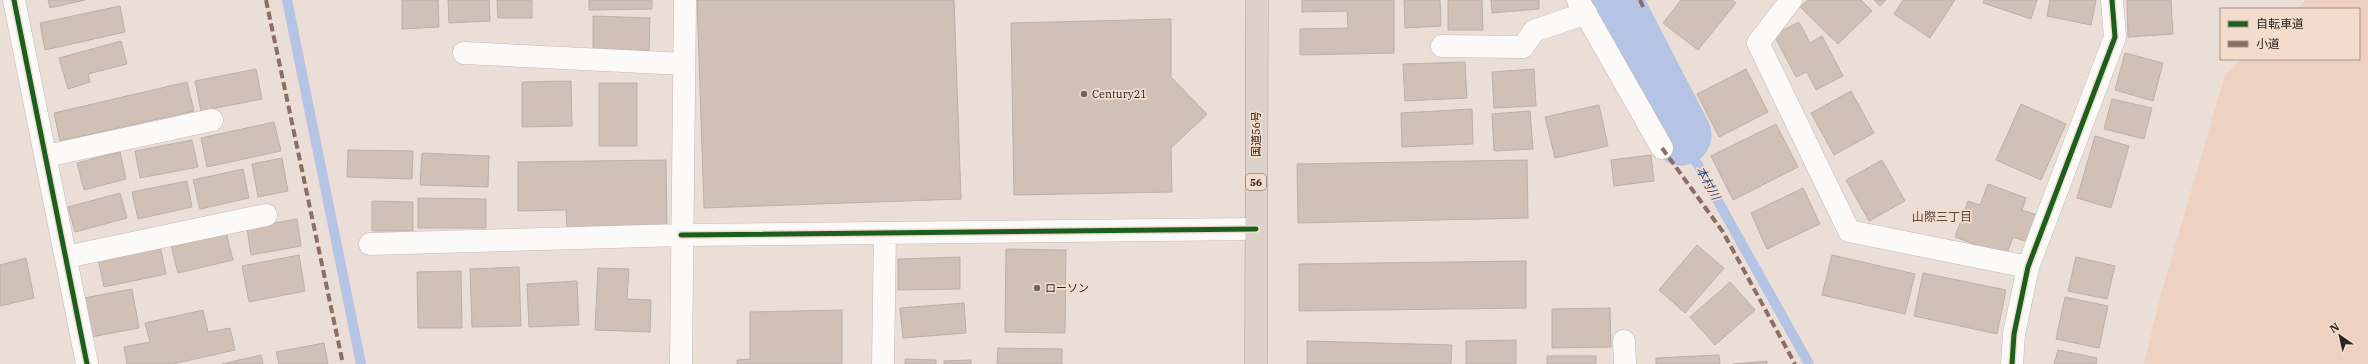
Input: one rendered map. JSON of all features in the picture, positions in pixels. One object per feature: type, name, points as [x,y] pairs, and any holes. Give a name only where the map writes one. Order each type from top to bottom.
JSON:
[{"type":"highway","name":"国道56号","points":[[1256,364],[1258,0]]},
{"type":"street","points":[[14,0],[87,364]]},
{"type":"street","points":[[681,364],[681,236],[685,0]]},
{"type":"street","points":[[1791,0],[1758,43],[1849,231],[2028,267]]},
{"type":"street","points":[[2012,364],[2014,334],[2028,267],[2115,37],[2112,0]]},
{"type":"street","points":[[1442,46],[1523,47],[1534,31],[1582,6],[1662,148]]},
{"type":"street","points":[[464,53],[684,64]]},
{"type":"street","points":[[46,156],[212,120]]},
{"type":"street","points":[[66,257],[266,215]]},
{"type":"street","points":[[370,244],[681,236],[1256,229]]},
{"type":"street","points":[[883,364],[885,233]]},
{"type":"street","points":[[1624,341],[1625,364]]},
{"type":"shaded area","points":[[2306,0],[2368,0],[2368,364],[2144,364],[2161,294],[2225,75],[2241,60],[2360,60],[2360,8],[2297,8]]},
{"type":"building","points":[[48,0],[85,0],[50,8]]},
{"type":"building","points":[[402,0],[438,0],[439,27],[402,29]]},
{"type":"building","points":[[448,0],[489,0],[490,21],[449,23]]},
{"type":"building","points":[[497,0],[532,0],[532,18],[498,18]]},
{"type":"building","points":[[589,0],[652,0],[652,9],[589,10]]},
{"type":"building","points":[[697,0],[954,0],[961,199],[704,208]]},
{"type":"building","points":[[1302,0],[1394,0],[1394,53],[1300,55],[1300,29],[1348,28],[1347,11],[1302,12]]},
{"type":"building","points":[[1404,0],[1440,0],[1441,26],[1405,28]]},
{"type":"building","points":[[1448,0],[1482,0],[1483,30],[1448,30]]},
{"type":"building","points":[[1491,0],[1539,0],[1539,9],[1492,13]]},
{"type":"building","points":[[1681,0],[1732,0],[1736,3],[1698,50],[1663,23]]},
{"type":"building","points":[[1808,0],[1861,0],[1872,11],[1838,44],[1800,7]]},
{"type":"building","points":[[1874,0],[1886,0],[1880,6]]},
{"type":"building","points":[[1903,0],[1955,0],[1930,38],[1894,14]]},
{"type":"building","points":[[1984,0],[2037,0],[2031,19],[1983,3]]},
{"type":"building","points":[[2050,0],[2096,0],[2091,25],[2047,16]]},
{"type":"building","points":[[2127,0],[2171,0],[2173,34],[2128,37]]},
{"type":"building","points":[[120,6],[125,32],[45,50],[40,23]]},
{"type":"building","points":[[593,16],[650,18],[649,51],[593,50]]},
{"type":"building","points":[[1171,19],[1171,77],[1207,114],[1171,148],[1172,192],[1014,195],[1011,23]]},
{"type":"building","points":[[1799,22],[1810,43],[1822,36],[1843,76],[1816,90],[1807,72],[1796,77],[1774,35]]},
{"type":"building","points":[[121,41],[127,64],[88,74],[90,82],[68,89],[59,58]]},
{"type":"building","points":[[2125,53],[2163,63],[2153,101],[2115,90]]},
{"type":"building","points":[[1465,62],[1467,98],[1405,101],[1403,64]]},
{"type":"building","points":[[256,69],[262,99],[201,111],[195,81]]},
{"type":"building","points":[[1534,69],[1536,106],[1494,108],[1492,72]]},
{"type":"building","points":[[1746,69],[1768,112],[1719,137],[1697,94]]},
{"type":"building","points":[[571,81],[572,126],[522,127],[522,82]]},
{"type":"building","points":[[187,82],[194,111],[60,141],[54,113]]},
{"type":"building","points":[[599,83],[637,83],[637,146],[599,146]]},
{"type":"building","points":[[1851,91],[1874,133],[1834,155],[1811,113]]},
{"type":"building","points":[[2112,99],[2152,108],[2144,139],[2104,129]]},
{"type":"building","points":[[2021,104],[2066,124],[2041,180],[1996,160]]},
{"type":"building","points":[[1599,105],[1608,146],[1555,158],[1545,117]]},
{"type":"building","points":[[1472,109],[1473,144],[1402,147],[1401,113]]},
{"type":"building","points":[[1530,111],[1533,149],[1494,151],[1492,114]]},
{"type":"building","points":[[274,122],[281,151],[207,167],[201,138]]},
{"type":"building","points":[[1776,124],[1798,167],[1733,200],[1711,156]]},
{"type":"building","points":[[2095,136],[2129,146],[2111,208],[2077,198]]},
{"type":"building","points":[[192,140],[198,167],[140,178],[135,151]]},
{"type":"building","points":[[348,150],[413,151],[412,179],[347,177]]},
{"type":"building","points":[[120,152],[126,179],[84,190],[77,163]]},
{"type":"building","points":[[422,153],[489,156],[488,187],[420,185]]},
{"type":"building","points":[[1651,155],[1654,181],[1614,186],[1611,160]]},
{"type":"building","points":[[282,158],[288,191],[258,197],[252,164]]},
{"type":"building","points":[[666,160],[667,226],[567,228],[566,210],[518,211],[518,162]]},
{"type":"building","points":[[1527,160],[1528,218],[1298,223],[1297,164]]},
{"type":"building","points":[[1882,160],[1905,201],[1869,221],[1846,180]]},
{"type":"building","points":[[243,169],[249,198],[200,209],[193,180]]},
{"type":"building","points":[[187,181],[192,207],[138,219],[132,192]]},
{"type":"building","points":[[1988,184],[2026,198],[2022,210],[2037,215],[2027,242],[2013,237],[2006,256],[1955,237],[1968,201],[1980,205]]},
{"type":"building","points":[[1803,188],[1820,224],[1767,249],[1751,213]]},
{"type":"building","points":[[120,193],[127,218],[75,232],[68,207]]},
{"type":"building","points":[[418,198],[486,199],[486,228],[418,228]]},
{"type":"building","points":[[372,201],[413,202],[413,231],[372,231]]},
{"type":"building","points":[[297,219],[301,246],[251,255],[247,228]]},
{"type":"building","points":[[226,232],[233,260],[178,273],[171,245]]},
{"type":"building","points":[[1697,245],[1724,268],[1685,313],[1659,290]]},
{"type":"building","points":[[160,246],[166,274],[104,287],[98,259]]},
{"type":"building","points":[[1006,249],[1066,250],[1065,333],[1005,332]]},
{"type":"building","points":[[299,255],[305,291],[249,302],[242,266]]},
{"type":"building","points":[[1832,255],[1915,274],[1905,314],[1822,295]]},
{"type":"building","points":[[960,257],[960,289],[898,290],[898,259]]},
{"type":"building","points":[[2076,257],[2115,266],[2107,299],[2068,291]]},
{"type":"building","points":[[26,258],[34,298],[0,306],[0,265]]},
{"type":"building","points":[[1526,261],[1526,308],[1299,311],[1299,264]]},
{"type":"building","points":[[519,267],[521,326],[472,327],[470,269]]},
{"type":"building","points":[[598,268],[629,269],[627,299],[651,300],[650,332],[595,330]]},
{"type":"building","points":[[461,271],[462,328],[418,328],[417,272]]},
{"type":"building","points":[[1923,273],[2006,290],[1997,334],[1914,316]]},
{"type":"building","points":[[577,281],[579,325],[529,327],[527,284]]},
{"type":"building","points":[[1730,282],[1755,310],[1715,345],[1690,317]]},
{"type":"building","points":[[132,289],[139,328],[91,337],[84,298]]},
{"type":"building","points":[[2065,297],[2108,306],[2099,348],[2056,339]]},
{"type":"building","points":[[964,303],[966,333],[903,338],[900,308]]},
{"type":"building","points":[[1610,308],[1611,347],[1552,348],[1552,309]]},
{"type":"building","points":[[203,310],[208,332],[230,328],[235,350],[173,364],[127,364],[124,347],[150,342],[145,323]]},
{"type":"building","points":[[842,310],[842,364],[737,364],[737,360],[750,359],[750,312]]},
{"type":"building","points":[[1516,340],[1516,364],[1466,364],[1466,341]]},
{"type":"building","points":[[1307,341],[1452,345],[1451,364],[1307,364]]},
{"type":"building","points":[[324,343],[328,364],[279,364],[276,352]]},
{"type":"building","points":[[998,348],[1062,349],[1062,364],[997,364]]},
{"type":"building","points":[[2058,350],[2097,358],[2096,364],[2054,364]]},
{"type":"building","points":[[261,355],[263,364],[222,364]]},
{"type":"building","points":[[1719,355],[1720,364],[1656,364],[1656,358]]},
{"type":"building","points":[[1547,356],[1596,356],[1596,364],[1547,364]]},
{"type":"building","points":[[905,359],[936,360],[936,364],[905,364]]},
{"type":"building","points":[[971,360],[971,364],[944,364],[944,361]]},
{"type":"building","points":[[1767,361],[1767,364],[1733,364]]},
{"type":"waterway","points":[[287,0],[361,364]]},
{"type":"waterway","name":"本村川","points":[[1611,0],[1681,135]]},
{"type":"waterway","name":"本村川","points":[[1681,135],[1809,364]]},
{"type":"marked path","points":[[266,0],[343,364]]},
{"type":"marked path","points":[[1640,0],[1643,7]]},
{"type":"marked path","points":[[1662,148],[1723,232],[1795,364]]},
{"type":"cycle path","points":[[14,0],[87,364]]},
{"type":"cycle path","points":[[2012,364],[2014,334],[2028,267],[2115,37],[2112,0]]},
{"type":"cycle path","points":[[681,235],[1256,229]]},
{"type":"place","name":"Century21","points":[[1084,94]]},
{"type":"place","name":"ローソン","points":[[1037,288]]},
{"type":"district","name":"山際三丁目","points":[[1942,217]]}]
